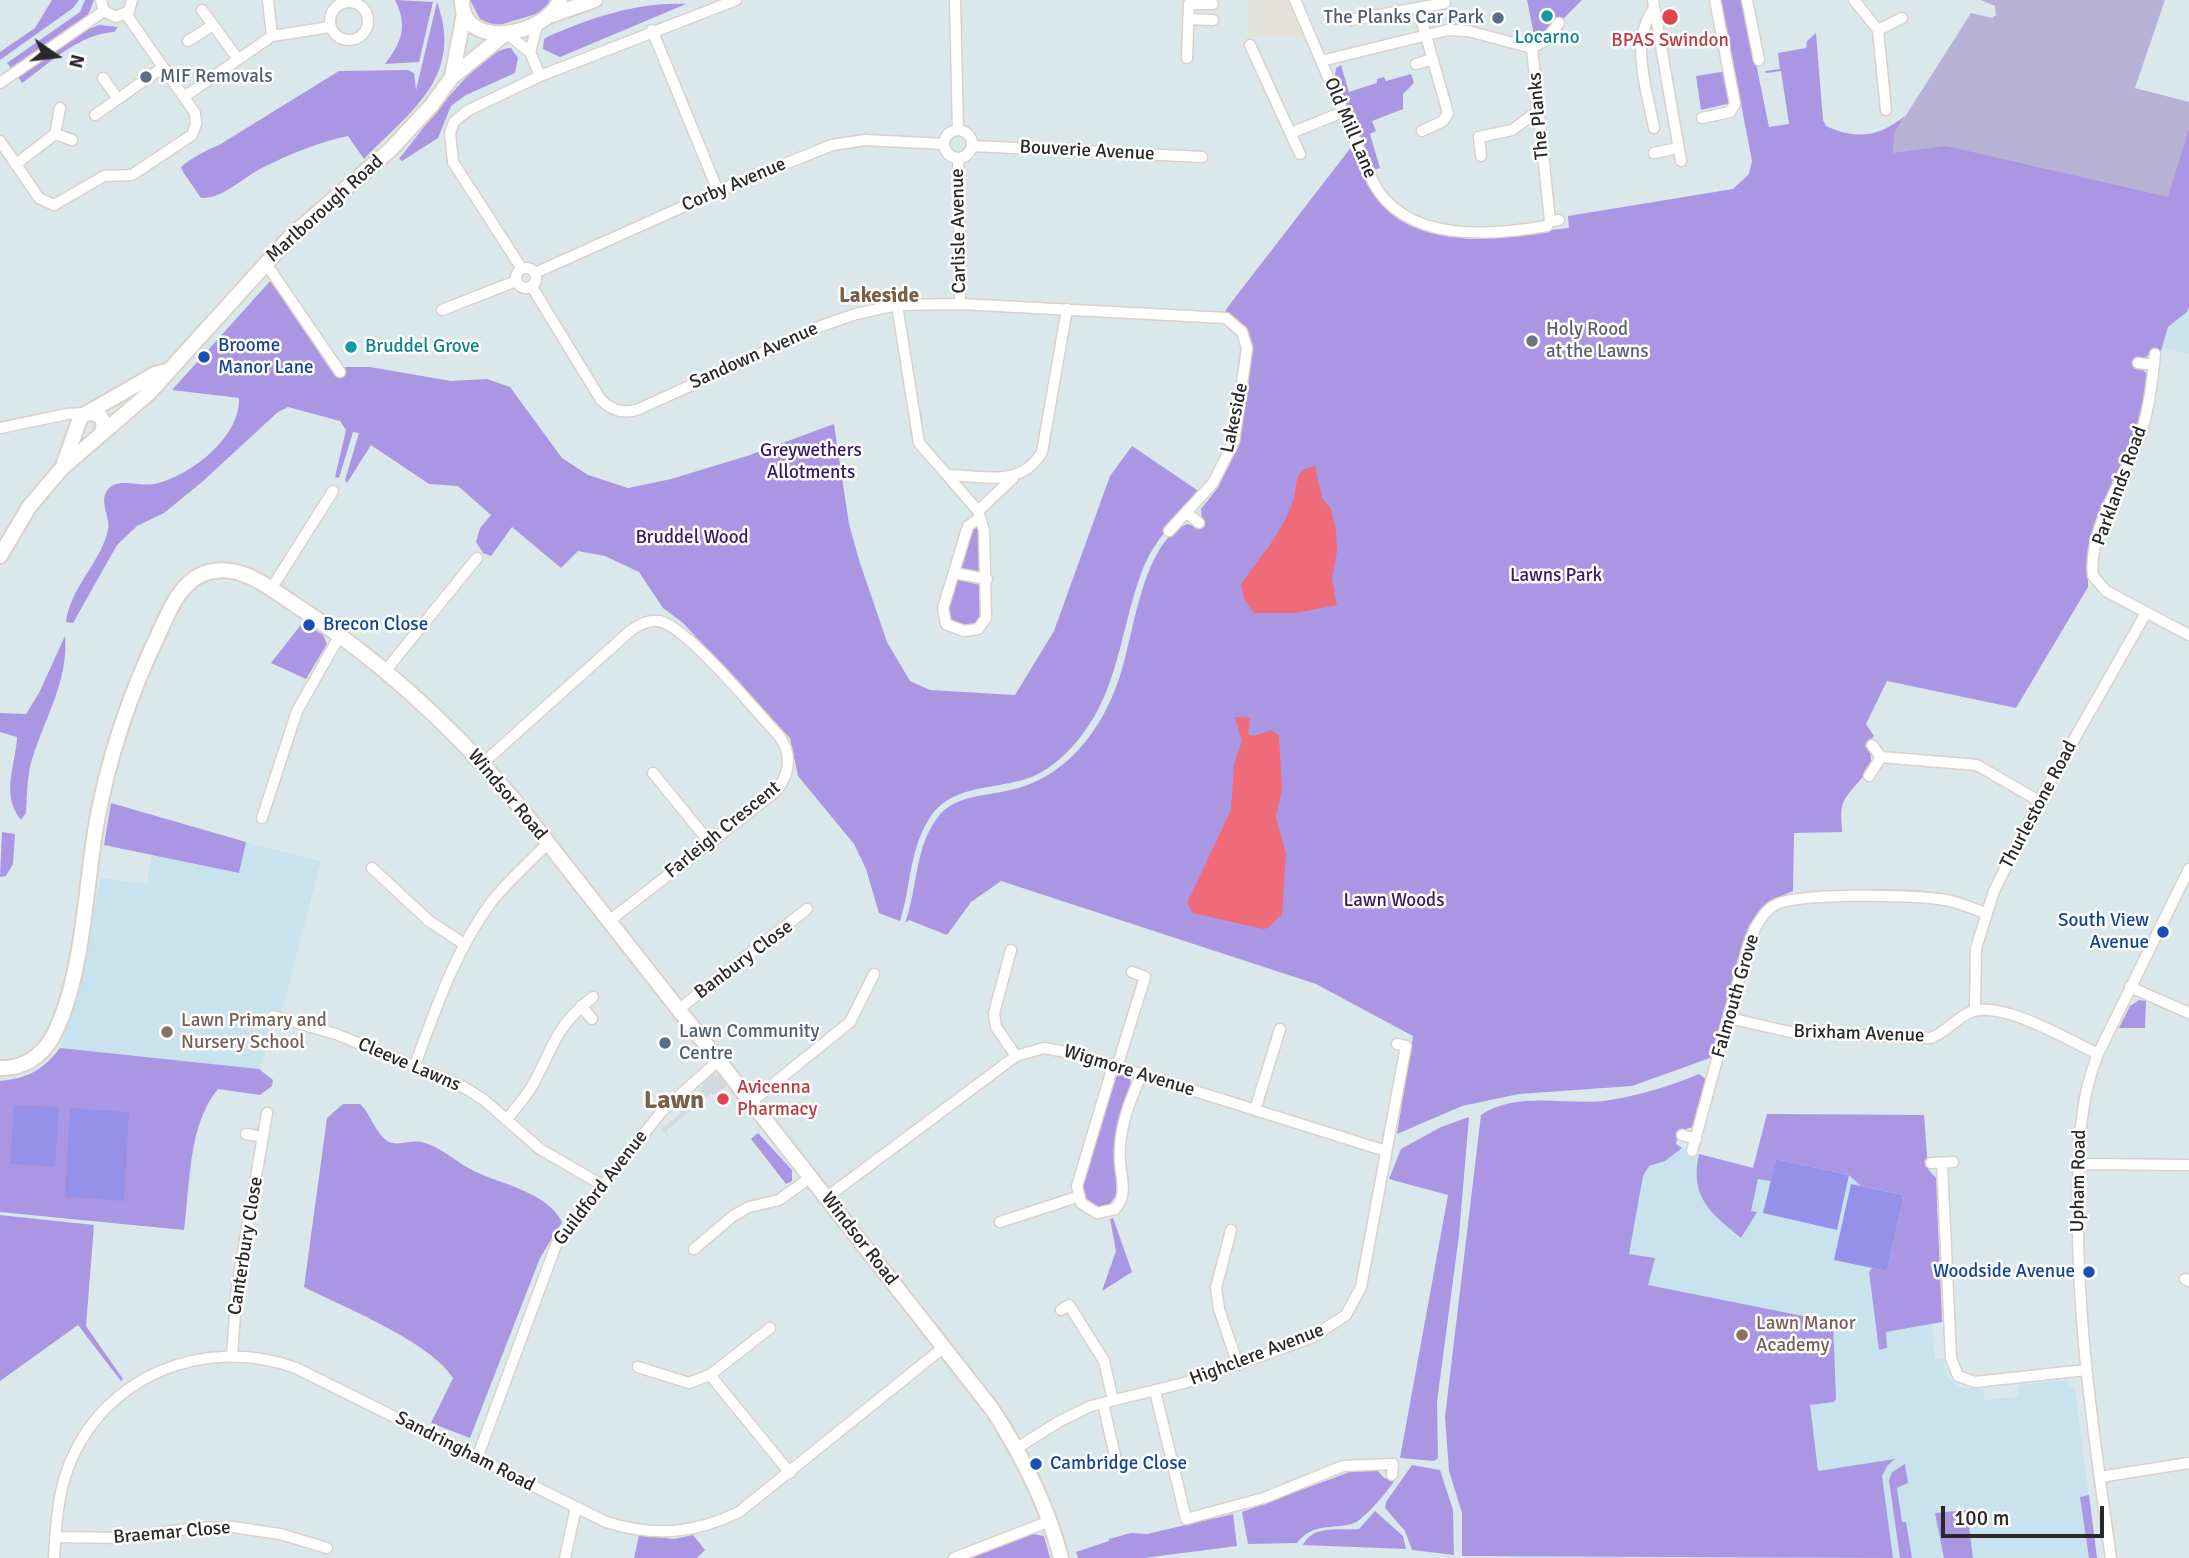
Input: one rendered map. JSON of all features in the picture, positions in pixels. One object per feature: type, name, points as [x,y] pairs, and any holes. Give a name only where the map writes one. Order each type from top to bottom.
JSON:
[{"type":"street","points":[[0,83],[103,5],[117,17],[126,14],[132,0]]},
{"type":"street","points":[[268,0],[272,36]]},
{"type":"street","points":[[552,15],[560,0]]},
{"type":"street","points":[[552,15],[595,0]]},
{"type":"street","points":[[522,269],[460,176],[450,153],[450,133],[454,122],[467,111],[540,76],[652,30],[737,0]]},
{"type":"street","name":"Old Mill Lane","points":[[1296,0],[1376,189],[1386,201],[1412,217],[1443,229],[1476,234],[1547,226],[1554,221]]},
{"type":"street","points":[[1351,20],[1446,3],[1445,0]]},
{"type":"street","points":[[1702,118],[1730,112],[1735,104],[1715,0]]},
{"type":"street","points":[[1747,0],[1759,60]]},
{"type":"street","points":[[1854,0],[1878,30],[1886,110]]},
{"type":"street","points":[[957,1],[958,130]]},
{"type":"street","points":[[1187,58],[1188,19],[1189,4],[1213,2],[1213,22],[1188,19]]},
{"type":"street","points":[[1654,4],[1643,29],[1640,48],[1654,128]]},
{"type":"street","points":[[1654,4],[1681,161]]},
{"type":"street","points":[[461,6],[481,29],[506,34],[530,52],[540,76]]},
{"type":"street","name":"Marlborough Road","points":[[452,77],[461,6]]},
{"type":"street","points":[[1418,8],[1448,113],[1446,119],[1422,131]]},
{"type":"street","points":[[202,10],[238,59]]},
{"type":"street","points":[[0,141],[39,198],[48,205],[59,204],[104,176],[129,177],[192,135],[196,119],[184,97],[126,14]]},
{"type":"street","name":"Marlborough Road","points":[[0,556],[29,507],[61,468],[149,393],[265,262],[311,217],[401,140],[452,77],[506,34],[552,15]]},
{"type":"street","points":[[1878,30],[1902,18]]},
{"type":"street","points":[[530,52],[538,23]]},
{"type":"street","name":"The Planks","points":[[1554,221],[1532,48],[1546,40],[1559,23]]},
{"type":"street","points":[[188,41],[213,25]]},
{"type":"street","points":[[184,97],[272,36],[330,27]]},
{"type":"street","points":[[652,30],[718,191]]},
{"type":"street","points":[[1321,61],[1448,30],[1468,31],[1532,48]]},
{"type":"street","points":[[1250,45],[1300,155]]},
{"type":"street","points":[[1416,64],[1433,59]]},
{"type":"street","points":[[95,115],[162,68]]},
{"type":"street","points":[[103,78],[118,99]]},
{"type":"street","points":[[16,164],[55,134],[60,108]]},
{"type":"street","points":[[1481,156],[1479,137],[1515,129],[1538,111]]},
{"type":"street","points":[[1291,133],[1343,112]]},
{"type":"street","name":"Carlisle Avenue","points":[[958,130],[968,134],[972,146],[966,156],[958,158],[950,155],[944,144],[949,133],[958,130]]},
{"type":"street","points":[[55,134],[72,140]]},
{"type":"street","name":"Corby Avenue","points":[[535,273],[718,191],[832,145],[865,140],[944,144]]},
{"type":"street","name":"Bouverie Avenue","points":[[972,146],[1202,157]]},
{"type":"street","points":[[1654,153],[1678,148]]},
{"type":"street","name":"Carlisle Avenue","points":[[958,158],[960,304]]},
{"type":"street","points":[[265,262],[340,372]]},
{"type":"street","points":[[516,281],[522,288],[532,287],[536,280],[535,273],[529,268],[522,269]]},
{"type":"street","points":[[442,310],[516,281],[522,269]]},
{"type":"street","name":"Sandown Avenue","points":[[532,287],[606,406],[622,412],[633,411],[821,326],[856,314],[897,305],[960,304],[1226,318]]},
{"type":"street","points":[[897,305],[919,443],[978,515],[984,530],[987,579],[985,622],[975,630],[957,630],[946,624],[942,612],[968,526],[978,515],[1013,478],[1033,464],[1042,452],[1067,309]]},
{"type":"street","name":"Lakeside","points":[[1169,531],[1207,492],[1221,470],[1237,427],[1247,348],[1242,332],[1226,318]]},
{"type":"street","name":"Parklands Road","points":[[2155,354],[2142,430],[2104,520],[2092,571],[2100,587],[2189,635]]},
{"type":"street","points":[[2138,363],[2154,365]]},
{"type":"street","name":"Marlborough Road","points":[[87,413],[155,374],[167,371]]},
{"type":"street","points":[[0,428],[56,418],[87,413],[102,419],[99,435],[87,439],[77,429],[56,418]]},
{"type":"street","points":[[77,429],[78,420],[87,413]]},
{"type":"street","name":"Marlborough Road","points":[[61,468],[77,429]]},
{"type":"street","points":[[947,475],[1013,478]]},
{"type":"street","points":[[271,589],[333,491]]},
{"type":"street","points":[[1187,513],[1199,523]]},
{"type":"street","points":[[386,670],[477,558]]},
{"type":"street","name":"Windsor Road","points":[[0,1068],[14,1068],[29,1062],[43,1051],[54,1035],[79,946],[96,827],[113,753],[135,688],[176,600],[192,580],[213,571],[243,575],[271,589],[340,635],[386,670],[446,723],[483,763],[992,1409],[1017,1448],[1050,1521],[1061,1558]]},
{"type":"street","points":[[954,573],[987,579]]},
{"type":"street","name":"Thurlestone Road","points":[[1975,1010],[1975,954],[1985,913],[2039,801],[2146,613]]},
{"type":"street","name":"Farleigh Crescent","points":[[483,763],[629,632],[644,623],[660,621],[682,632],[780,737],[788,754],[785,778],[775,792],[609,921]]},
{"type":"street","points":[[262,818],[297,711],[340,635]]},
{"type":"street","points":[[1872,745],[1881,757],[1978,765],[2039,801]]},
{"type":"street","points":[[1869,776],[1881,757]]},
{"type":"street","points":[[653,773],[710,843]]},
{"type":"street","points":[[415,1065],[440,996],[464,944],[507,883],[548,844]]},
{"type":"street","points":[[372,868],[429,921],[464,944]]},
{"type":"street","name":"Upham Road","points":[[2111,1558],[2086,1370],[2079,1271],[2078,1164],[2082,1112],[2098,1054],[2189,869]]},
{"type":"street","name":"Falmouth Grove","points":[[1692,1151],[1753,932],[1770,908],[1783,901],[1807,898],[1937,898],[1985,913]]},
{"type":"street","name":"Banbury Close","points":[[679,1009],[807,909]]},
{"type":"street","points":[[1011,950],[994,1013],[996,1027],[1016,1056]]},
{"type":"street","points":[[1132,972],[1145,977],[1079,1176],[1077,1197],[1085,1208],[1097,1213],[1109,1212],[1119,1204],[1124,1192],[1119,1151],[1122,1128],[1141,1074]]},
{"type":"street","points":[[751,1102],[850,1022],[874,974]]},
{"type":"street","points":[[2130,987],[2189,1013]]},
{"type":"street","points":[[506,1120],[534,1083],[555,1035],[581,1006],[593,997]]},
{"type":"street","points":[[581,1006],[592,1019]]},
{"type":"street","points":[[1975,1010],[2006,1012],[2098,1054]]},
{"type":"street","name":"Brixham Avenue","points":[[1729,1018],[1790,1032],[1930,1038],[1975,1010]]},
{"type":"street","name":"Cleeve Lawns","points":[[273,1016],[322,1029],[415,1065],[473,1093],[540,1149],[602,1185]]},
{"type":"street","points":[[1255,1110],[1280,1028]]},
{"type":"street","name":"Highclere Avenue","points":[[1017,1448],[1060,1421],[1108,1402],[1155,1391],[1238,1365],[1326,1331],[1352,1307],[1361,1287],[1406,1046],[1397,1044]]},
{"type":"street","name":"Wigmore Avenue","points":[[827,1197],[1016,1056],[1033,1049],[1055,1048],[1386,1151]]},
{"type":"street","name":"Guildford Avenue","points":[[477,1458],[548,1261],[562,1236],[662,1111],[718,1061]]},
{"type":"street","name":"Canterbury Close","points":[[232,1355],[236,1294],[267,1113]]},
{"type":"street","points":[[246,1134],[263,1137]]},
{"type":"street","points":[[1682,1135],[1696,1139]]},
{"type":"street","points":[[1931,1163],[1948,1162],[1951,1358],[1958,1376],[1975,1381],[2086,1370]]},
{"type":"street","points":[[2078,1164],[2189,1166]]},
{"type":"street","points":[[694,1249],[733,1216],[749,1207],[783,1198],[811,1177]]},
{"type":"street","points":[[1000,1222],[1077,1197]]},
{"type":"street","points":[[1231,1230],[1216,1289],[1219,1309],[1238,1365]]},
{"type":"street","points":[[1060,1310],[1069,1305],[1104,1361],[1116,1460]]},
{"type":"street","points":[[638,1367],[689,1383],[699,1382],[770,1328]]},
{"type":"street","name":"Sandringham Road","points":[[54,1558],[61,1493],[72,1459],[83,1437],[114,1401],[131,1387],[175,1365],[232,1355],[262,1358],[296,1368],[606,1522],[637,1531],[665,1533],[691,1530],[739,1512],[944,1347]]},
{"type":"street","points":[[710,1375],[790,1473]]},
{"type":"street","points":[[1155,1391],[1186,1519],[1264,1498],[1343,1466],[1393,1464],[1392,1475]]},
{"type":"street","points":[[2100,1477],[2189,1462]]},
{"type":"street","points":[[565,1558],[576,1507]]},
{"type":"street","points":[[954,1558],[1050,1521]]},
{"type":"street","name":"Braemar Close","points":[[56,1537],[117,1539],[233,1527],[280,1534],[327,1548]]},
{"type":"shaded area","points":[[1249,0],[1290,0],[1305,37],[1248,37]]},
{"type":"shaded area","points":[[1981,0],[2165,0],[2135,88],[2189,102],[2189,129],[2168,197],[1946,146],[1893,153],[1894,134],[1971,13],[1992,18],[1996,15],[1995,6]]},
{"type":"shaded area","points":[[2189,307],[2189,354],[2162,348],[2168,327],[2187,312]]},
{"type":"shaded area","points":[[1315,466],[1322,498],[1331,509],[1336,530],[1337,551],[1332,579],[1337,605],[1295,613],[1254,613],[1244,599],[1241,584],[1281,527],[1292,504],[1299,475],[1307,468]]},
{"type":"shaded area","points":[[1235,717],[1250,718],[1248,735],[1255,736],[1271,730],[1279,736],[1282,789],[1276,817],[1286,854],[1282,914],[1268,928],[1263,929],[1193,913],[1187,903],[1231,810],[1234,764],[1242,741]]},
{"type":"shaded area","name":"Lawn Primary and Nursery School","points":[[246,842],[321,861],[281,1014],[274,1013],[261,1070],[205,1064],[184,1230],[0,1212],[0,1081],[20,1079],[36,1073],[48,1064],[60,1048],[87,957],[100,878],[147,884],[152,853],[238,873]]},
{"type":"shaded area","points":[[713,1075],[721,1076],[729,1083],[714,1095],[711,1093],[666,1131],[671,1140],[662,1129],[680,1114],[681,1108],[687,1108],[687,1100],[699,1095],[705,1080]]},
{"type":"shaded area","points":[[14,1105],[59,1107],[55,1167],[10,1164]]},
{"type":"shaded area","points":[[70,1108],[129,1112],[124,1201],[65,1197]]},
{"type":"shaded area","name":"Lawn Manor Academy","points":[[1767,1114],[1924,1115],[1928,1169],[1936,1178],[1942,1322],[1932,1323],[1935,1359],[1943,1359],[1946,1375],[1958,1387],[1983,1389],[1984,1400],[2018,1397],[2018,1385],[2065,1380],[2075,1390],[2097,1558],[1507,1558],[1649,1141],[1753,1168]]},
{"type":"shaded area","points":[[1776,1159],[1849,1175],[1837,1230],[1763,1213]]},
{"type":"shaded area","points":[[1851,1184],[1904,1195],[1887,1271],[1834,1260]]},
{"type":"green space","points":[[52,0],[79,0],[73,8],[0,60],[0,52],[35,28]]},
{"type":"green space","points":[[85,0],[94,0],[88,15],[11,68],[7,63],[80,12]]},
{"type":"green space","points":[[395,0],[433,2],[419,62],[385,64],[401,35],[401,19]]},
{"type":"green space","points":[[470,0],[551,0],[543,12],[496,26],[480,19]]},
{"type":"green space","points":[[1527,0],[1582,0],[1545,37],[1534,35]]},
{"type":"green space","name":"Lawns Park","points":[[1721,0],[1743,0],[1769,127],[1789,124],[1781,71],[1765,71],[1780,69],[1778,53],[1806,48],[1807,41],[1816,33],[1823,120],[1826,126],[1857,135],[1876,132],[1905,116],[1894,134],[2189,102],[2189,307],[2187,312],[2168,327],[2161,351],[2152,349],[2140,367],[2147,374],[2145,402],[2088,574],[2088,587],[2016,708],[1887,681],[1866,724],[1874,736],[1865,746],[1871,761],[1869,768],[1843,803],[1842,832],[1794,833],[1793,891],[1768,902],[1749,925],[1710,1058],[1632,1086],[1519,1094],[1462,1106],[1397,1134],[1413,1036],[1316,984],[1001,881],[971,902],[947,935],[909,920],[905,923],[920,855],[938,817],[960,801],[1027,785],[1046,776],[1078,750],[1103,716],[1120,676],[1150,569],[1172,534],[1187,524],[1199,527],[1202,522],[1201,509],[1216,490],[1237,450],[1252,354],[1245,326],[1225,312],[1352,146],[1373,192],[1420,228],[1468,239],[1569,228],[1568,216],[1733,189],[1749,174],[1752,161]]},
{"type":"green space","points":[[437,2],[444,28],[444,51],[439,71],[416,107],[364,159],[348,136],[284,158],[256,171],[218,195],[201,198],[181,167],[339,71],[408,70],[414,73],[416,90]]},
{"type":"green space","points":[[686,4],[560,57],[543,49],[544,39],[549,36],[598,17],[651,5]]},
{"type":"green space","points":[[99,25],[118,27],[114,32],[101,34],[77,44],[22,83],[18,77],[86,30]]},
{"type":"green space","points":[[511,48],[518,58],[515,73],[466,95],[451,106],[438,138],[402,161],[399,159],[468,76],[498,51]]},
{"type":"green space","points":[[1341,65],[1349,92],[1377,83],[1377,79],[1384,77],[1386,81],[1411,74],[1414,83],[1403,94],[1403,109],[1372,121],[1376,131],[1370,134],[1380,168],[1374,170],[1335,76],[1336,68]]},
{"type":"green space","points":[[1727,71],[1731,103],[1701,110],[1696,76]]},
{"type":"green space","points":[[272,279],[331,367],[370,367],[451,381],[487,379],[510,387],[562,458],[588,475],[628,488],[671,479],[747,456],[834,424],[849,524],[887,642],[910,681],[930,690],[1015,695],[1054,631],[1110,476],[1132,446],[1200,492],[1167,529],[1147,559],[1135,592],[1112,677],[1082,735],[1060,758],[1034,776],[963,793],[939,807],[922,831],[900,921],[879,913],[866,869],[854,844],[798,776],[790,738],[683,623],[663,608],[639,572],[605,556],[578,551],[561,568],[512,527],[491,556],[483,553],[476,542],[480,528],[491,515],[458,486],[429,484],[371,445],[347,483],[345,480],[359,433],[353,432],[339,478],[335,477],[346,430],[340,421],[288,407],[278,412],[202,482],[164,513],[137,526],[117,545],[73,623],[66,622],[73,598],[99,553],[108,530],[104,499],[108,489],[112,485],[124,483],[154,484],[182,473],[210,453],[231,427],[239,398],[172,390]]},
{"type":"green space","points":[[978,527],[981,574],[959,571],[971,529]]},
{"type":"green space","points":[[957,580],[981,585],[983,616],[975,626],[961,627],[952,623],[949,618],[948,606]]},
{"type":"green space","points":[[303,622],[323,635],[327,644],[306,679],[271,663]]},
{"type":"green space","points":[[65,636],[63,669],[31,763],[26,813],[21,820],[11,800],[10,790],[17,737],[0,732],[0,713],[26,714],[39,693]]},
{"type":"green space","points":[[111,803],[246,842],[239,873],[104,845]]},
{"type":"green space","points":[[2,832],[15,834],[13,864],[6,876],[0,877]]},
{"type":"green space","points":[[2139,1000],[2146,1001],[2145,1028],[2119,1028],[2130,1006]]},
{"type":"green space","points":[[60,1048],[259,1069],[273,1080],[272,1086],[260,1095],[218,1089],[208,1104],[192,1156],[184,1230],[0,1212],[0,1081],[34,1072]]},
{"type":"green space","points":[[1122,1074],[1130,1077],[1131,1086],[1116,1135],[1116,1196],[1107,1207],[1098,1209],[1084,1199],[1083,1180],[1115,1077]]},
{"type":"green space","points":[[1699,1074],[1706,1079],[1693,1127],[1679,1131],[1676,1144],[1682,1148],[1665,1161],[1649,1166],[1643,1176],[1629,1254],[1655,1258],[1648,1285],[1833,1322],[1836,1399],[1834,1402],[1810,1405],[1818,1471],[1895,1459],[1887,1466],[1882,1476],[1893,1558],[1462,1556],[1462,1513],[1449,1471],[1445,1417],[1481,1115],[1509,1103],[1525,1101],[1589,1102],[1616,1099]]},
{"type":"green space","points":[[343,1104],[360,1104],[384,1139],[389,1142],[421,1142],[435,1147],[474,1171],[535,1196],[555,1211],[562,1222],[540,1258],[470,1438],[431,1423],[453,1378],[442,1365],[426,1351],[385,1326],[304,1287],[327,1118]]},
{"type":"green space","points":[[1767,1114],[1924,1115],[1928,1169],[1936,1178],[1942,1322],[1886,1332],[1887,1348],[1879,1350],[1869,1272],[1872,1268],[1887,1271],[1904,1195],[1861,1186],[1849,1175],[1776,1159],[1771,1181],[1758,1179],[1751,1211],[1757,1212],[1741,1238],[1705,1204],[1697,1182],[1699,1154],[1753,1168]]},
{"type":"green space","points":[[1469,1117],[1459,1235],[1437,1402],[1438,1458],[1434,1461],[1400,1458],[1448,1195],[1389,1179],[1401,1149],[1441,1127]]},
{"type":"green space","points":[[758,1133],[792,1170],[792,1181],[786,1184],[751,1139]]},
{"type":"green space","points":[[0,1215],[94,1225],[86,1326],[123,1379],[121,1381],[78,1325],[0,1381]]},
{"type":"green space","points":[[1113,1218],[1132,1272],[1102,1291],[1116,1251],[1110,1219]]},
{"type":"green space","points":[[1905,1464],[1908,1483],[1897,1488],[1902,1522],[1906,1522],[1912,1558],[1900,1558],[1889,1480],[1892,1472]]},
{"type":"green space","points":[[1412,1465],[1440,1470],[1453,1510],[1454,1555],[1412,1550],[1405,1531],[1385,1508],[1386,1502]]},
{"type":"green space","points":[[1355,1470],[1377,1470],[1384,1478],[1394,1481],[1357,1522],[1309,1532],[1297,1543],[1248,1544],[1242,1512]]},
{"type":"green space","points":[[2089,1495],[2097,1558],[2089,1558],[2080,1497]]},
{"type":"green space","points":[[1967,1510],[1973,1558],[1944,1558],[1935,1513]]},
{"type":"green space","points":[[1375,1511],[1403,1536],[1406,1549],[1303,1545],[1308,1538],[1320,1531],[1359,1529]]},
{"type":"green space","points":[[1233,1514],[1237,1546],[1144,1558],[1078,1558],[1076,1552],[1131,1533],[1147,1534]]},
{"type":"green space","points":[[1033,1534],[1044,1536],[1050,1558],[967,1558]]},
{"type":"green space","points":[[639,1535],[674,1539],[693,1535],[705,1550],[697,1558],[634,1558]]},
{"type":"place","name":"Locarno","points":[[1547,16]]},
{"type":"place","name":"BPAS Swindon","points":[[1670,17]]},
{"type":"place","name":"The Planks Car Park","points":[[1498,18]]},
{"type":"place","name":"MIF Removals","points":[[146,77]]},
{"type":"place","name":"Holy Rood at the Lawns","points":[[1532,341]]},
{"type":"place","name":"Bruddel Grove","points":[[351,347]]},
{"type":"place","name":"Broome Manor Lane","points":[[204,357]]},
{"type":"place","name":"Brecon Close","points":[[309,625]]},
{"type":"place","name":"South View Avenue","points":[[2163,932]]},
{"type":"place","name":"Lawn Primary and Nursery School","points":[[167,1032]]},
{"type":"place","name":"Lawn Community Centre","points":[[665,1043]]},
{"type":"place","name":"Avicenna Pharmacy","points":[[723,1099]]},
{"type":"place","name":"Woodside Avenue","points":[[2089,1272]]},
{"type":"place","name":"Lawn Manor Academy","points":[[1742,1335]]},
{"type":"place","name":"Cambridge Close","points":[[1036,1464]]},
{"type":"district","name":"Lakeside","points":[[879,296]]},
{"type":"district","name":"Lawn","points":[[674,1101]]},
{"type":"park label","name":"Greywethers Allotments","points":[[811,462]]},
{"type":"park label","name":"Bruddel Wood","points":[[692,538]]},
{"type":"park label","name":"Lawn Woods","points":[[1394,901]]}]
